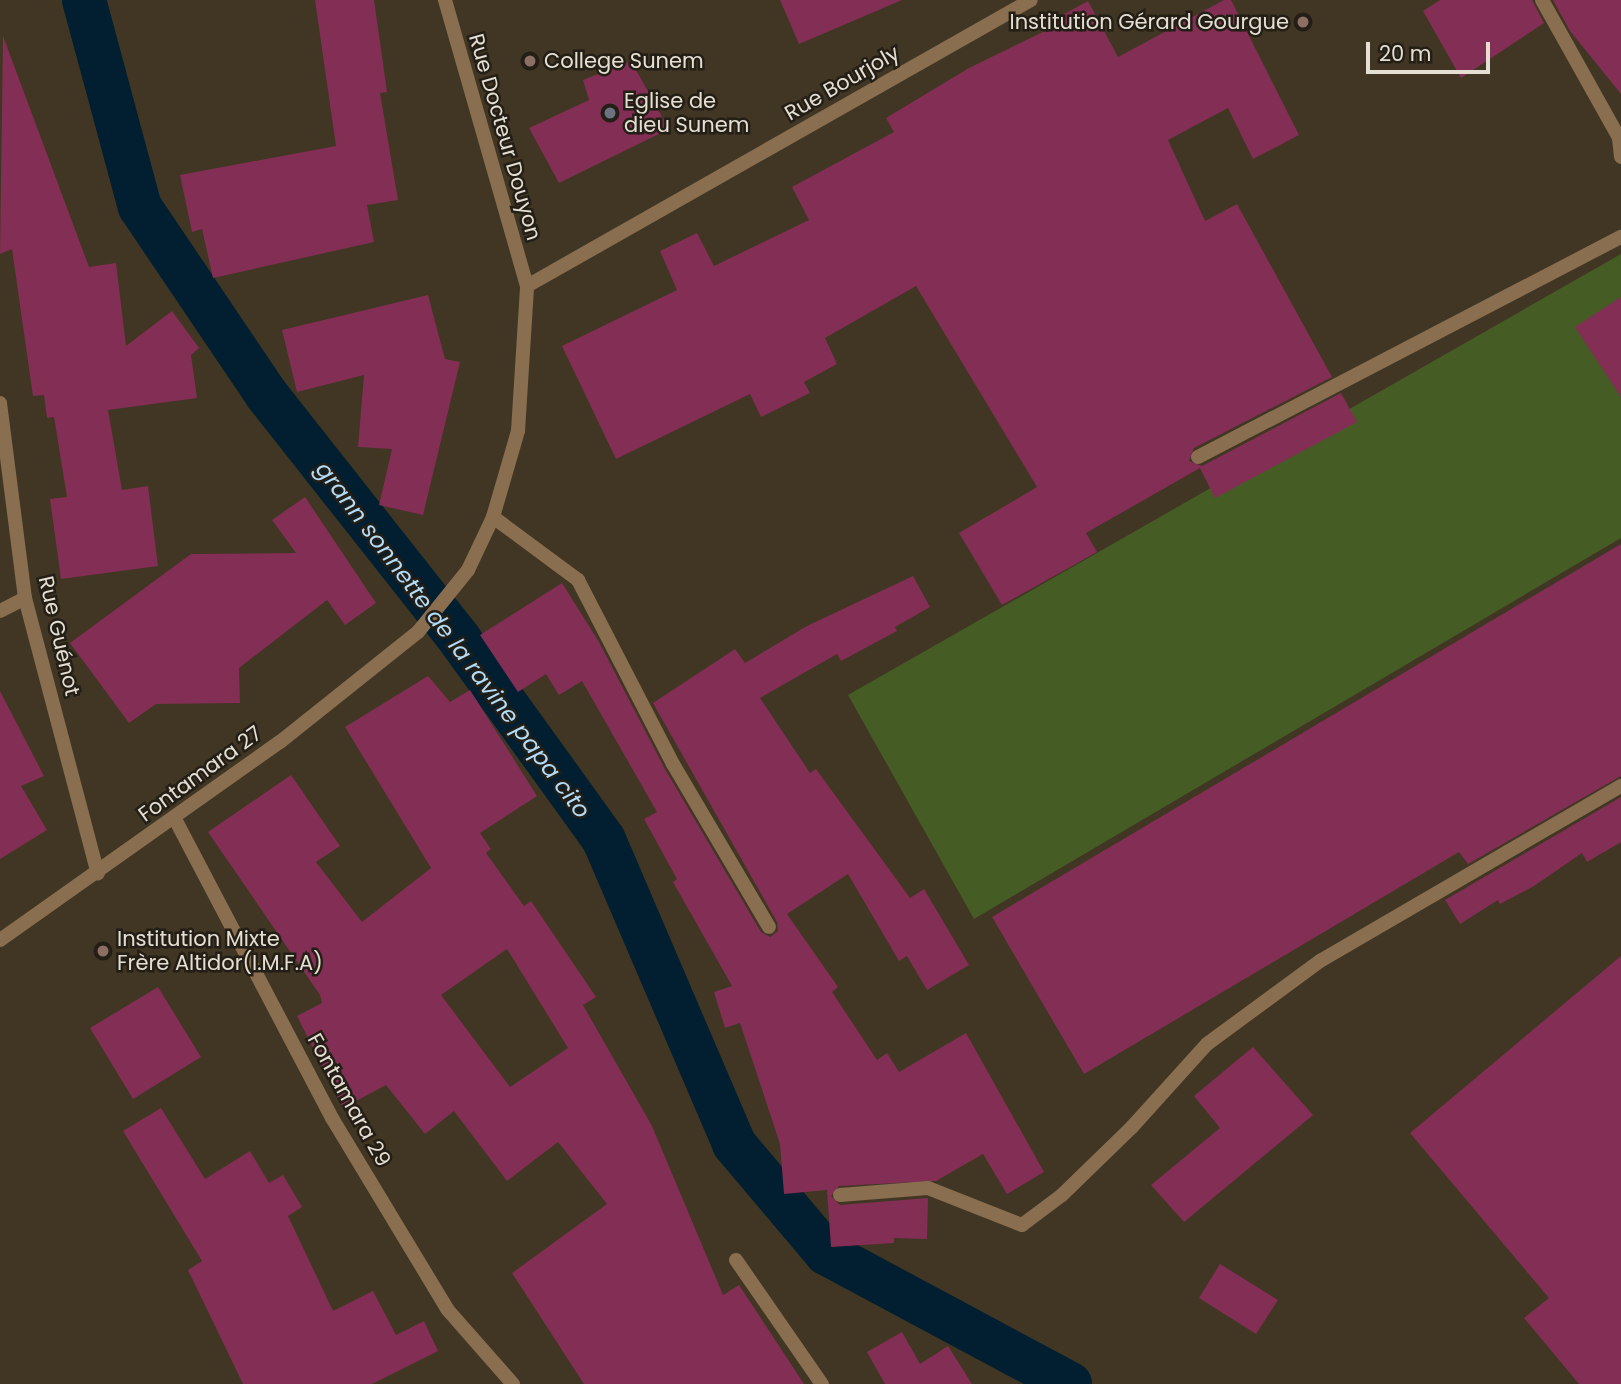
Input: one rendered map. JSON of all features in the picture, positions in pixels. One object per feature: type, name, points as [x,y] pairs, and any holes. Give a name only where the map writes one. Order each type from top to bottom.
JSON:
[{"type":"street","name":"Rue Docteur Douyon","points":[[445,0],[527,286]]},
{"type":"street","name":"Rue Bourjoly","points":[[527,286],[1031,0]]},
{"type":"street","points":[[1542,0],[1619,138],[1621,157]]},
{"type":"street","points":[[1198,457],[1621,237]]},
{"type":"street","points":[[527,286],[517,430],[492,517],[578,580],[673,764],[769,927]]},
{"type":"street","name":"Rue Guénot","points":[[0,403],[25,598],[98,874]]},
{"type":"street","name":"Fontamara 27","points":[[0,940],[175,820],[418,632],[468,570],[492,517]]},
{"type":"street","points":[[0,611],[25,598]]},
{"type":"street","points":[[840,1195],[928,1188],[1022,1225],[1062,1195],[1132,1127],[1207,1044],[1320,961],[1621,786]]},
{"type":"street","name":"Fontamara 29","points":[[175,820],[339,1130],[447,1309],[513,1384]]},
{"type":"street","points":[[736,1260],[822,1384]]},
{"type":"green space","points":[[1621,254],[1621,538],[974,919],[848,695]]},
{"type":"building","points":[[315,0],[374,0],[387,92],[380,93],[398,200],[367,205],[374,242],[213,278],[202,229],[192,232],[180,175],[336,146]]},
{"type":"building","points":[[780,0],[902,0],[799,44]]},
{"type":"building","points":[[1224,0],[1231,0],[1299,135],[1253,159],[1228,108],[1168,140],[1205,221],[1237,204],[1332,377],[1194,448],[1189,461],[1202,466],[1341,393],[1357,422],[1215,498],[1200,468],[1086,533],[1097,552],[1002,605],[959,533],[1037,487],[916,286],[825,338],[837,364],[804,382],[810,393],[761,417],[750,394],[616,459],[562,346],[677,290],[660,251],[697,233],[714,266],[809,220],[792,187],[894,132],[886,118],[969,68],[1049,29],[1046,24],[1088,1],[1118,57]]},
{"type":"building","points":[[1440,0],[1532,0],[1544,23],[1461,78],[1423,11]]},
{"type":"building","points":[[1553,0],[1621,0],[1621,94],[1570,31]]},
{"type":"building","points":[[3,36],[89,267],[116,263],[126,346],[172,311],[199,348],[191,355],[197,398],[108,410],[122,490],[148,486],[158,566],[61,579],[50,499],[67,497],[54,417],[47,418],[44,395],[33,396],[12,249],[0,254]]},
{"type":"building","name":"Eglise de dieu Sunem","points":[[631,61],[669,129],[559,183],[529,128],[589,100],[583,80]]},
{"type":"building","points":[[428,295],[445,359],[460,362],[423,515],[379,505],[392,449],[358,447],[364,375],[297,392],[282,330]]},
{"type":"building","points":[[1621,297],[1621,397],[1575,327]]},
{"type":"building","points":[[305,497],[376,603],[345,625],[327,600],[239,668],[240,703],[156,704],[129,723],[70,643],[191,554],[296,553],[272,520]]},
{"type":"building","points":[[1621,544],[1621,776],[1468,864],[1459,852],[1084,1074],[992,917]]},
{"type":"building","points":[[913,576],[930,607],[895,627],[897,631],[841,661],[837,654],[760,698],[810,773],[816,769],[910,898],[924,889],[969,965],[927,990],[907,956],[899,961],[848,874],[787,914],[838,987],[832,992],[877,1060],[887,1053],[899,1072],[966,1033],[1044,1172],[1007,1194],[983,1154],[936,1181],[839,1186],[831,1196],[840,1205],[928,1198],[927,1239],[894,1238],[894,1243],[831,1247],[827,1190],[784,1194],[780,1144],[740,1023],[725,1028],[714,992],[732,986],[673,882],[677,879],[644,819],[657,812],[582,681],[559,695],[546,674],[518,692],[480,635],[562,583],[599,642],[665,769],[761,932],[770,937],[778,931],[777,922],[653,703],[735,649],[745,663],[807,626]]},
{"type":"building","points":[[428,676],[450,702],[470,690],[537,796],[480,833],[491,849],[486,853],[524,906],[531,901],[596,997],[583,1005],[652,1126],[723,1295],[739,1285],[804,1384],[584,1384],[512,1273],[607,1204],[558,1142],[507,1181],[454,1111],[425,1134],[386,1085],[343,1108],[297,1016],[322,1003],[320,995],[208,832],[291,775],[340,846],[316,862],[362,922],[431,868],[345,727]],"holes":[[[507,949],[568,1048],[510,1087],[441,995]]]},
{"type":"building","points":[[0,691],[44,776],[21,786],[47,830],[0,859]]},
{"type":"building","points":[[1621,797],[1621,842],[1587,862],[1582,853],[1534,886],[1500,904],[1498,900],[1460,924],[1445,900]]},
{"type":"building","points":[[1621,956],[1621,1384],[1579,1384],[1524,1318],[1549,1298],[1410,1133]]},
{"type":"building","points":[[158,987],[201,1057],[133,1099],[90,1028]]},
{"type":"building","points":[[1253,1047],[1313,1115],[1184,1222],[1151,1185],[1220,1128],[1194,1096]]},
{"type":"building","points":[[161,1108],[205,1179],[250,1151],[269,1183],[283,1175],[302,1207],[288,1216],[333,1311],[373,1291],[396,1335],[424,1321],[438,1351],[372,1384],[243,1384],[188,1270],[202,1261],[123,1131]]},
{"type":"building","points":[[1220,1264],[1278,1300],[1256,1334],[1199,1298]]},
{"type":"building","points":[[902,1332],[920,1364],[948,1346],[972,1384],[885,1384],[867,1352]]},
{"type":"waterway","name":"grann sonnette de la ravine papa cito","points":[[84,0],[140,207],[266,394],[460,640],[604,840],[734,1144],[826,1253],[1070,1384]]},
{"type":"place","name":"Institution Gérard Gourgue","points":[[1303,22]]},
{"type":"place","name":"College Sunem","points":[[530,61]]},
{"type":"place","name":"Eglise de dieu Sunem","points":[[610,113]]},
{"type":"place","name":"Institution Mixte Frère Altidor(I.M.F.A)","points":[[103,951]]}]
